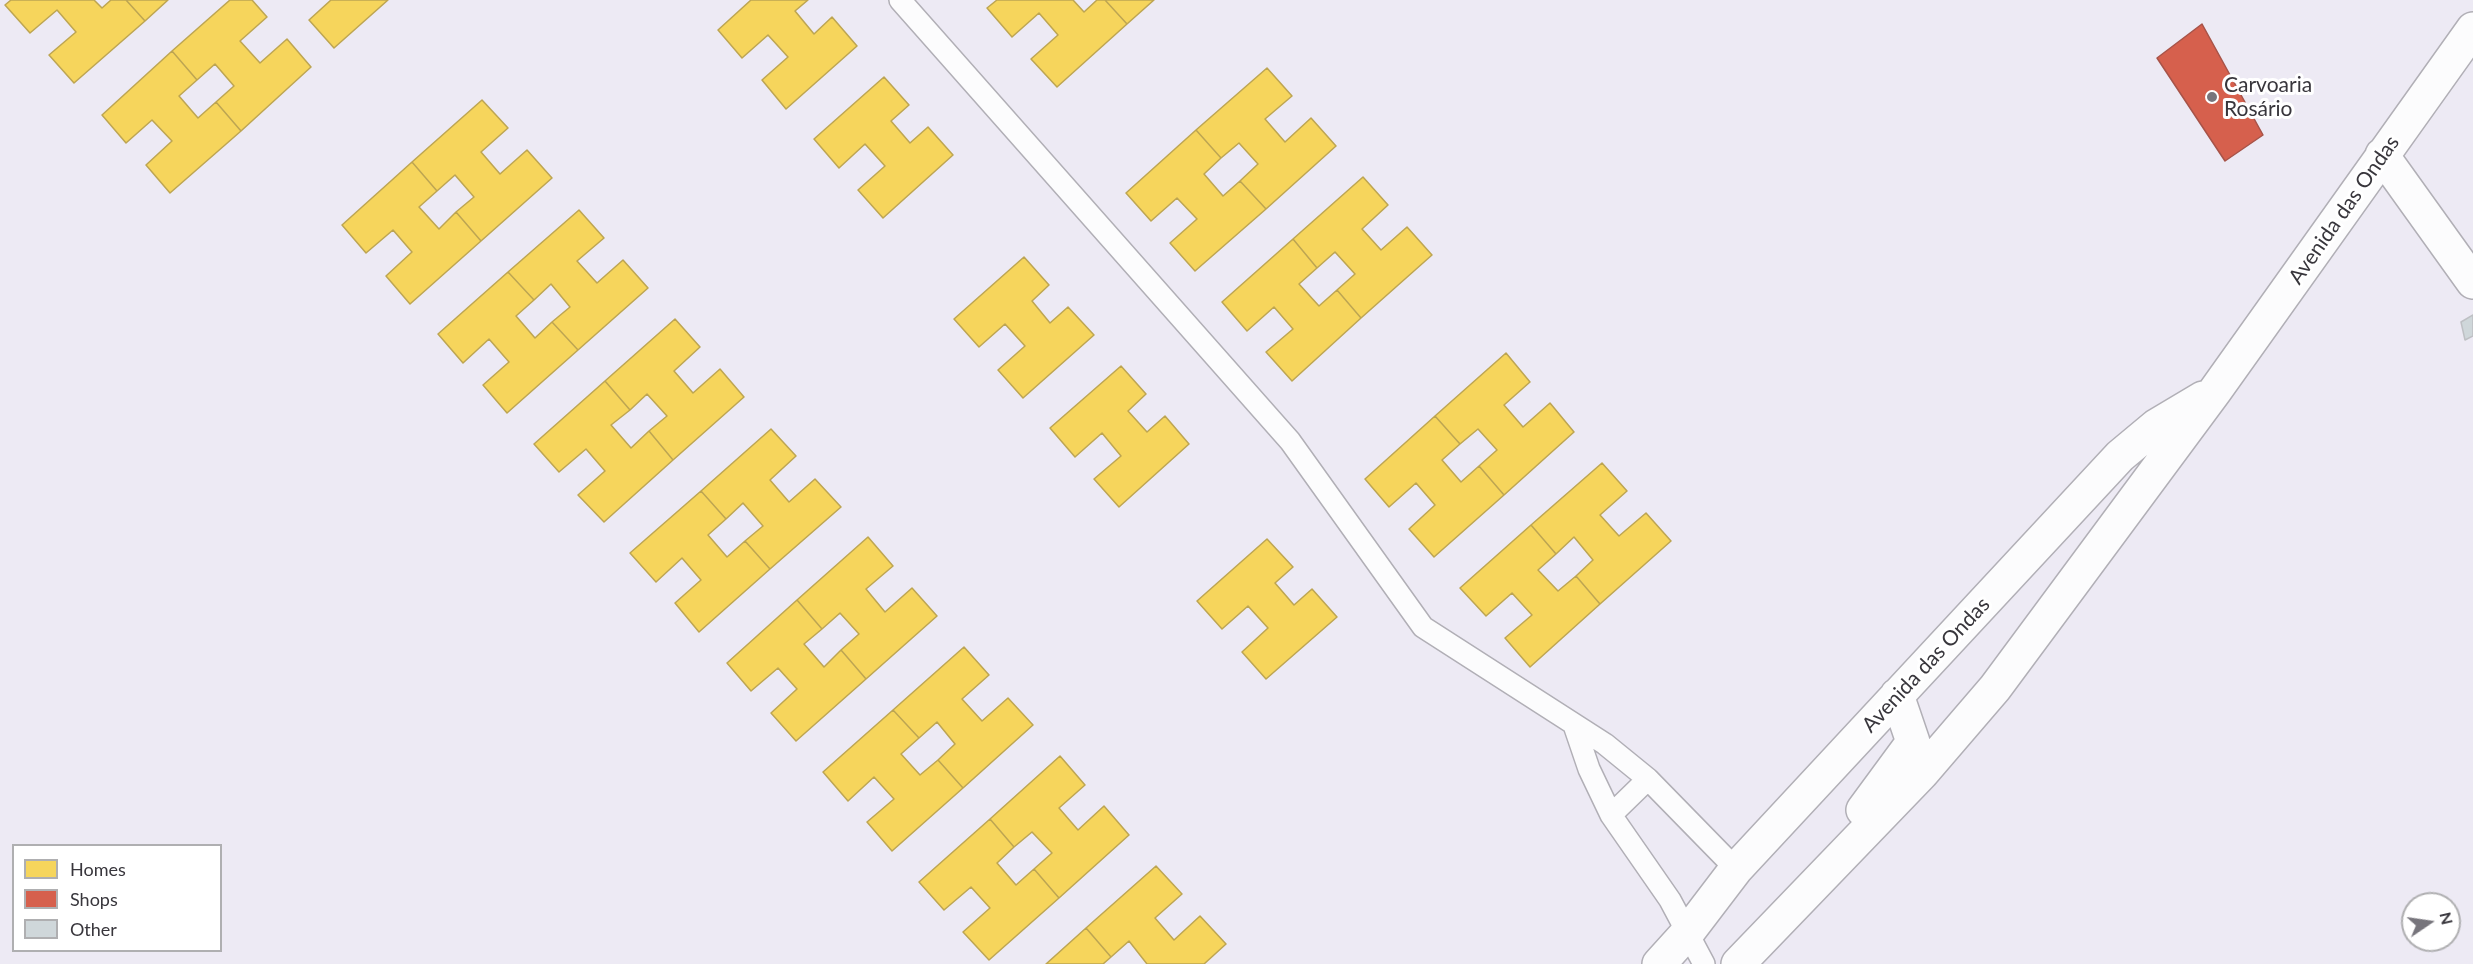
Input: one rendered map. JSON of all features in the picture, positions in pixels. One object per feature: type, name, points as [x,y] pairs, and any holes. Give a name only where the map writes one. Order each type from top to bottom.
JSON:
[{"type":"street","name":"Avenida das Ondas","points":[[1738,964],[1922,773],[1995,688],[2215,391],[2473,29]]},
{"type":"street","points":[[2382,155],[2473,282]]},
{"type":"street","name":"Avenida das Ondas","points":[[1659,964],[1688,932],[1737,869],[2120,456],[2156,426],[2215,391]]},
{"type":"street","points":[[1995,688],[2001,646],[2103,506],[2120,456]]},
{"type":"street","points":[[1793,905],[1912,742],[1897,695]]},
{"type":"lane","points":[[900,0],[1290,441],[1423,627],[1605,744],[1648,779],[1737,869]]},
{"type":"lane","points":[[1574,725],[1590,769],[1611,815],[1670,900],[1704,964]]},
{"type":"lane","points":[[1611,815],[1648,779]]},
{"type":"building: Homes","points":[[11,0],[94,0],[102,8],[111,0],[126,0],[145,21],[74,83],[49,55],[76,32],[57,10],[30,33],[5,5]]},
{"type":"building: Homes","points":[[126,0],[168,0],[145,21]]},
{"type":"building: Homes","points":[[230,0],[252,0],[267,17],[240,41],[260,63],[287,39],[311,67],[241,131],[216,102],[234,86],[215,64],[197,80],[172,51]]},
{"type":"building: Homes","points":[[331,0],[388,0],[334,48],[309,20]]},
{"type":"building: Homes","points":[[751,0],[808,0],[795,11],[814,34],[832,17],[857,46],[786,109],[762,80],[788,57],[768,35],[742,58],[718,30]]},
{"type":"building: Homes","points":[[997,0],[1073,0],[1084,12],[1097,0],[1105,0],[1127,24],[1057,87],[1031,59],[1058,35],[1039,13],[1012,37],[987,8]]},
{"type":"building: Homes","points":[[1105,0],[1154,0],[1127,24]]},
{"type":"building: Homes","points":[[172,51],[197,80],[179,96],[198,118],[216,102],[241,131],[170,193],[146,165],[172,141],[152,120],[126,143],[102,115]]},
{"type":"building: Homes","points":[[1267,68],[1292,96],[1265,119],[1285,142],[1311,118],[1336,146],[1266,209],[1240,181],[1258,164],[1239,143],[1221,158],[1196,130]]},
{"type":"building: Homes","points":[[884,77],[909,105],[891,121],[910,143],[928,127],[953,155],[883,218],[858,190],[885,166],[865,144],[839,168],[814,139]]},
{"type":"building: Homes","points":[[482,100],[508,128],[481,152],[500,174],[527,150],[552,178],[481,241],[456,212],[474,197],[455,175],[437,191],[412,162]]},
{"type":"building: Homes","points":[[1196,130],[1221,158],[1204,174],[1223,196],[1240,181],[1266,209],[1195,271],[1170,243],[1197,219],[1177,198],[1151,221],[1126,193]]},
{"type":"building: Homes","points":[[412,162],[437,191],[419,207],[439,229],[456,212],[481,241],[410,304],[386,276],[412,252],[393,230],[366,253],[342,225]]},
{"type":"building: Homes","points":[[1363,177],[1388,205],[1362,229],[1381,250],[1407,227],[1432,255],[1361,318],[1337,290],[1355,274],[1335,252],[1317,268],[1293,239]]},
{"type":"building: Homes","points":[[579,210],[604,238],[577,261],[597,283],[623,260],[648,288],[578,350],[552,322],[570,307],[551,284],[534,300],[508,272]]},
{"type":"building: Homes","points":[[1293,239],[1317,268],[1299,284],[1319,306],[1337,290],[1361,318],[1292,381],[1266,352],[1293,329],[1274,307],[1247,331],[1222,302]]},
{"type":"building: Homes","points":[[1024,257],[1049,285],[1032,301],[1050,323],[1068,307],[1094,335],[1023,398],[998,370],[1025,346],[1005,324],[979,347],[954,319]]},
{"type":"building: Homes","points":[[508,272],[534,300],[516,316],[535,338],[552,322],[578,350],[507,413],[483,385],[509,362],[489,339],[463,363],[438,334]]},
{"type":"building: Homes","points":[[675,319],[700,347],[674,371],[693,393],[720,369],[744,397],[673,460],[649,431],[667,416],[647,394],[630,410],[605,381]]},
{"type":"building: Homes","points":[[1506,353],[1530,382],[1504,405],[1523,427],[1550,403],[1574,432],[1504,495],[1479,466],[1497,450],[1478,429],[1460,444],[1435,416]]},
{"type":"building: Homes","points":[[1121,366],[1146,394],[1128,411],[1147,432],[1165,416],[1189,444],[1119,507],[1094,479],[1121,456],[1102,433],[1075,457],[1050,428]]},
{"type":"building: Homes","points":[[605,381],[630,410],[611,425],[631,448],[649,431],[673,460],[604,522],[578,495],[605,471],[586,449],[559,472],[534,444]]},
{"type":"building: Homes","points":[[1435,416],[1460,444],[1442,460],[1461,482],[1479,466],[1504,495],[1434,557],[1409,529],[1435,505],[1416,483],[1389,507],[1365,479]]},
{"type":"building: Homes","points":[[771,429],[796,456],[770,480],[789,502],[815,479],[841,507],[770,569],[745,541],[763,526],[743,503],[726,519],[701,491]]},
{"type":"building: Homes","points":[[1602,463],[1627,491],[1600,515],[1619,536],[1646,513],[1671,541],[1600,604],[1576,576],[1593,560],[1574,537],[1556,554],[1531,525]]},
{"type":"building: Homes","points":[[701,491],[726,519],[708,535],[727,557],[745,541],[770,569],[699,632],[675,603],[701,580],[682,558],[656,582],[630,553]]},
{"type":"building: Homes","points":[[1531,525],[1556,554],[1538,570],[1558,591],[1576,576],[1600,604],[1530,667],[1505,638],[1532,615],[1512,593],[1486,616],[1460,588]]},
{"type":"building: Homes","points":[[868,537],[893,566],[866,589],[885,612],[912,588],[937,616],[866,679],[841,650],[859,634],[840,613],[822,629],[797,600]]},
{"type":"building: Homes","points":[[1267,539],[1293,567],[1275,583],[1294,605],[1312,589],[1337,617],[1266,679],[1242,652],[1268,628],[1248,606],[1222,629],[1197,601]]},
{"type":"building: Homes","points":[[797,600],[822,629],[804,644],[824,667],[841,650],[866,679],[796,741],[771,713],[797,689],[778,668],[751,691],[727,663]]},
{"type":"building: Homes","points":[[964,647],[989,675],[962,699],[982,721],[1008,698],[1033,725],[963,788],[938,760],[955,744],[937,722],[919,738],[893,710]]},
{"type":"building: Homes","points":[[893,710],[919,738],[901,754],[920,775],[938,760],[963,788],[892,851],[867,822],[894,799],[874,777],[848,801],[823,772]]},
{"type":"building: Homes","points":[[1060,756],[1085,785],[1059,808],[1078,830],[1104,806],[1129,835],[1059,898],[1034,869],[1052,853],[1032,832],[1014,847],[990,819]]},
{"type":"building: Homes","points":[[990,819],[1014,847],[997,863],[1016,885],[1034,869],[1059,898],[989,960],[963,932],[990,908],[971,887],[944,910],[919,882]]},
{"type":"building: Homes","points":[[1156,866],[1182,894],[1155,918],[1174,940],[1200,916],[1226,944],[1204,964],[1147,964],[1129,941],[1111,957],[1086,928]]},
{"type":"building: Homes","points":[[1086,928],[1111,957],[1103,964],[1046,964]]},
{"type":"building: Shops","name":"Carvoaria Rosário","points":[[2202,24],[2263,135],[2225,161],[2157,58]]},
{"type":"building: Other","points":[[2473,315],[2473,336],[2465,340],[2461,322]]},
{"type":"place","name":"Carvoaria Rosário","points":[[2212,97]]}]
